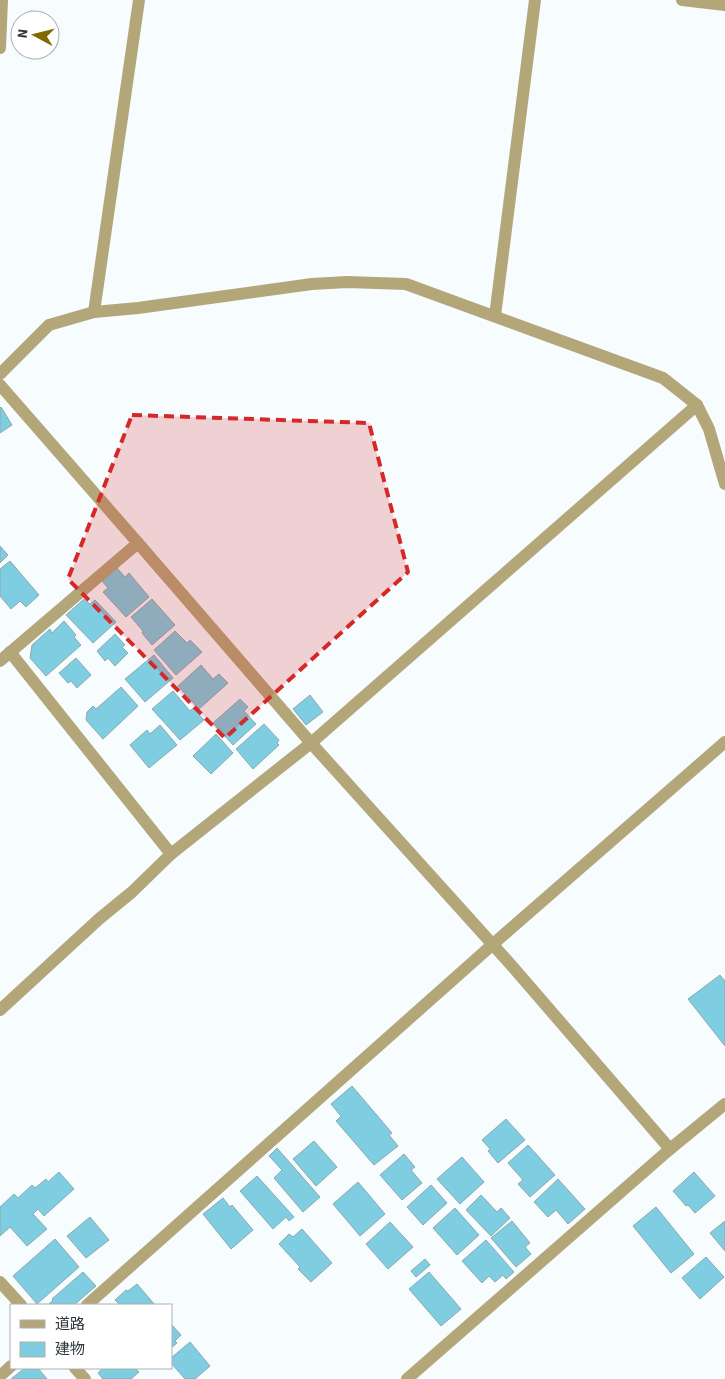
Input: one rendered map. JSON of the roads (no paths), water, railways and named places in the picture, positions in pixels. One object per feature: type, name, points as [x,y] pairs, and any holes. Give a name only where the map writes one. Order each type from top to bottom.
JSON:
[{"type":"street","points":[[0,48],[2,0]]},
{"type":"street","points":[[94,312],[139,0]]},
{"type":"street","points":[[496,316],[535,0]]},
{"type":"street","points":[[682,0],[725,5]]},
{"type":"street","points":[[0,374],[49,325],[94,312],[138,308],[312,284],[347,282],[406,284],[663,378],[697,405],[709,429],[725,484]]},
{"type":"street","points":[[0,385],[311,743],[492,945],[670,1149]]},
{"type":"street","points":[[0,1010],[172,854],[311,743],[697,405]]},
{"type":"street","points":[[0,661],[138,543]]},
{"type":"street","points":[[10,652],[172,854]]},
{"type":"street","points":[[88,1304],[492,945],[725,742]]},
{"type":"street","points":[[407,1379],[670,1149],[725,1104]]},
{"type":"street","points":[[0,1282],[20,1304]]},
{"type":"street","points":[[0,1376],[10,1367]]},
{"type":"street","points":[[76,1369],[85,1379]]}]
